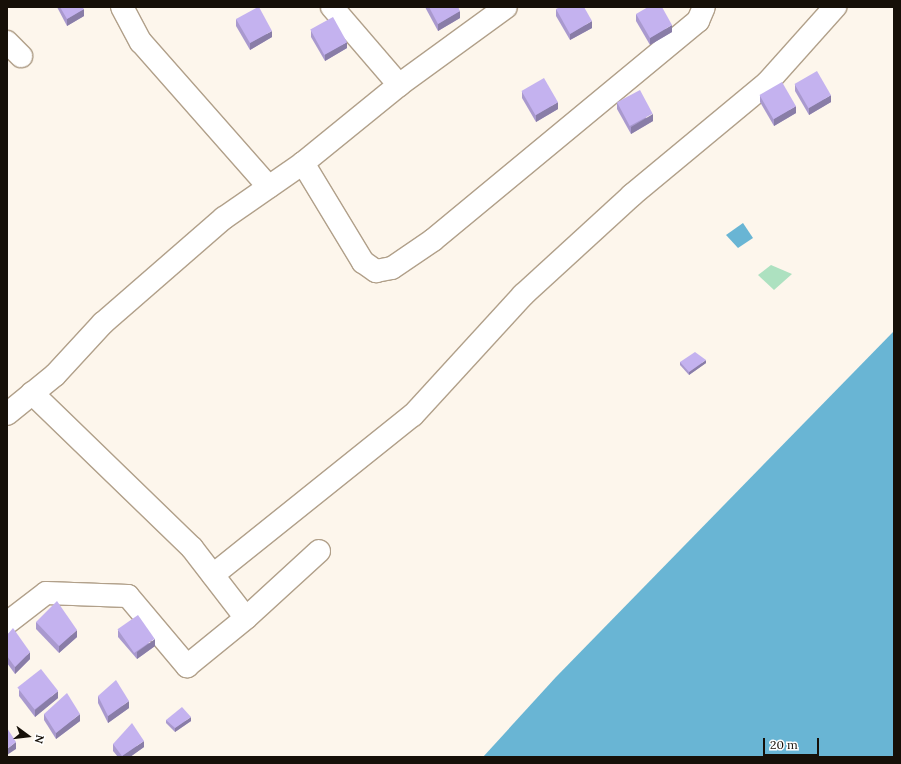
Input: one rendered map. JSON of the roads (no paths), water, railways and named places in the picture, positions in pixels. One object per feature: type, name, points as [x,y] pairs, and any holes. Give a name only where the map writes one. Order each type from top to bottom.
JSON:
[{"type":"street","points":[[122,7],[142,42],[268,187]]},
{"type":"street","points":[[332,7],[399,85]]},
{"type":"street","points":[[7,414],[55,375],[102,323],[224,218],[303,163],[399,85],[506,7]]},
{"type":"street","points":[[303,163],[363,262],[376,271],[392,268],[433,240],[698,21],[704,7]]},
{"type":"street","points":[[213,575],[413,415],[523,295],[632,195],[768,82],[835,7]]},
{"type":"street","points":[[32,393],[192,548],[246,618]]},
{"type":"street","points":[[7,623],[46,593],[128,596],[187,666],[246,618],[319,551]]},
{"type":"water","points":[[743,223],[753,238],[738,248],[726,235]]},
{"type":"water","points":[[894,331],[894,757],[483,757],[556,677]]}]
